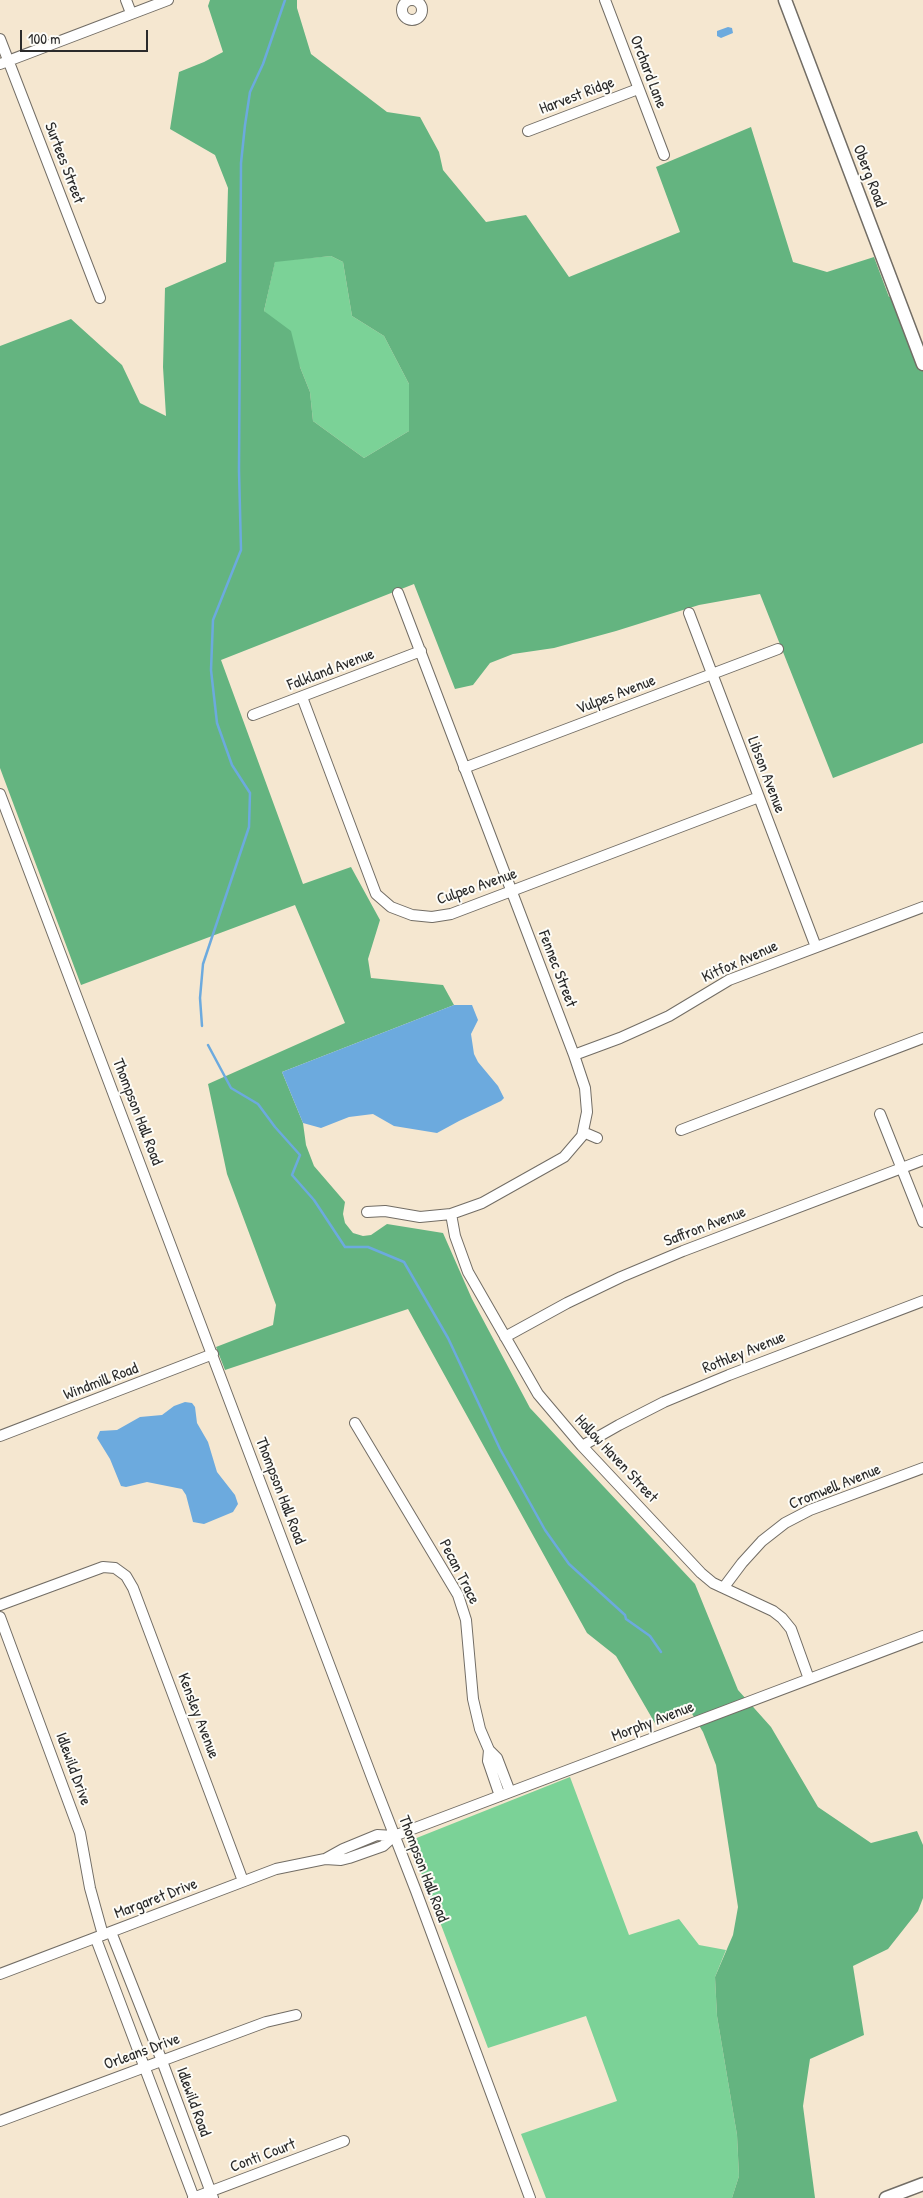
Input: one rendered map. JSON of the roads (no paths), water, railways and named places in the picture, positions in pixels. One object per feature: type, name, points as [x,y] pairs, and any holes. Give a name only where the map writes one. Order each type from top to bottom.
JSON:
[{"type":"street","points":[[126,0],[132,13]]},
{"type":"street","points":[[4,62],[168,0]]},
{"type":"street","name":"Orchard Lane","points":[[605,0],[664,155]]},
{"type":"street","name":"Oberg Road","points":[[785,0],[923,364]]},
{"type":"street","name":"Surtees Street","points":[[0,39],[4,62],[100,298]]},
{"type":"street","name":"Harvest Ridge","points":[[528,131],[638,89]]},
{"type":"street","name":"Fennec Street","points":[[367,1212],[385,1211],[420,1217],[451,1214],[482,1202],[564,1157],[583,1132],[587,1100],[574,1055],[510,891],[398,592]]},
{"type":"street","name":"Libson Avenue","points":[[689,613],[816,947]]},
{"type":"street","name":"Vulpes Avenue","points":[[464,768],[778,649]]},
{"type":"street","name":"Falkland Avenue","points":[[253,715],[420,652]]},
{"type":"street","name":"Culpeo Avenue","points":[[302,697],[376,894],[384,903],[412,915],[432,917],[451,914],[759,797]]},
{"type":"street","name":"Thompson Hall Road","points":[[0,794],[213,1354],[530,2198]]},
{"type":"street","name":"Kitfox Avenue","points":[[574,1055],[620,1038],[668,1016],[728,980],[923,906]]},
{"type":"street","points":[[681,1130],[923,1038]]},
{"type":"street","points":[[880,1114],[923,1222]]},
{"type":"street","points":[[583,1132],[597,1138]]},
{"type":"street","name":"Saffron Avenue","points":[[505,1337],[567,1303],[621,1277],[683,1251],[923,1160]]},
{"type":"street","name":"Hollow Haven Street","points":[[451,1214],[460,1255],[538,1394],[582,1446],[701,1574],[712,1582],[773,1610],[782,1618],[791,1629],[809,1679]]},
{"type":"street","name":"Rothley Avenue","points":[[582,1446],[634,1417],[728,1375],[923,1301]]},
{"type":"street","name":"Windmill Road","points":[[0,1436],[213,1354]]},
{"type":"street","name":"Pecan Trace","points":[[356,1423],[458,1595],[466,1620],[473,1699],[480,1729],[489,1750],[497,1758],[505,1794]]},
{"type":"street","name":"Cromwell Avenue","points":[[724,1587],[742,1562],[762,1541],[785,1523],[810,1510],[923,1468]]},
{"type":"street","name":"Kensley Avenue","points":[[0,1605],[103,1567],[115,1568],[126,1576],[133,1588],[243,1881]]},
{"type":"street","name":"Idlewild Drive","points":[[0,1618],[80,1833],[90,1888],[103,1936]]},
{"type":"street","name":"Morphy Avenue","points":[[394,1836],[923,1636]]},
{"type":"street","name":"Margaret Drive","points":[[0,1974],[243,1881],[284,1867],[325,1858],[377,1835],[394,1836]]},
{"type":"street","points":[[103,1936],[144,2067],[193,2198]]},
{"type":"street","name":"Idlewild Road","points":[[103,1936],[162,2061],[211,2195]]},
{"type":"street","name":"Orleans Drive","points":[[0,2121],[266,2022],[296,2015]]},
{"type":"street","name":"Conti Court","points":[[193,2198],[211,2195],[344,2141]]},
{"type":"street","points":[[886,2198],[923,2184]]},
{"type":"water","points":[[728,27],[732,28],[733,33],[721,38],[717,36],[717,31]]},
{"type":"water","points":[[454,1005],[472,1005],[478,1020],[471,1034],[474,1054],[478,1062],[498,1086],[504,1098],[501,1101],[437,1133],[394,1126],[373,1114],[349,1117],[321,1128],[303,1123],[282,1072]]},
{"type":"water","points":[[185,1402],[192,1403],[195,1407],[197,1423],[208,1442],[217,1472],[235,1495],[238,1504],[233,1512],[204,1524],[193,1522],[186,1495],[182,1489],[147,1482],[126,1487],[121,1486],[110,1459],[97,1438],[100,1431],[117,1430],[140,1417],[162,1415],[174,1406]]},
{"type":"waterway","points":[[202,1026],[200,998],[203,964],[249,827],[250,793],[232,765],[217,723],[211,670],[213,620],[241,550],[239,470],[241,163],[245,125],[250,92],[263,64],[285,0]]},
{"type":"waterway","points":[[208,1045],[231,1088],[258,1104],[300,1155],[292,1175],[314,1200],[345,1247],[368,1247],[404,1262],[448,1338],[500,1449],[545,1530],[569,1564],[625,1615],[626,1619],[650,1636],[661,1652]]}]
